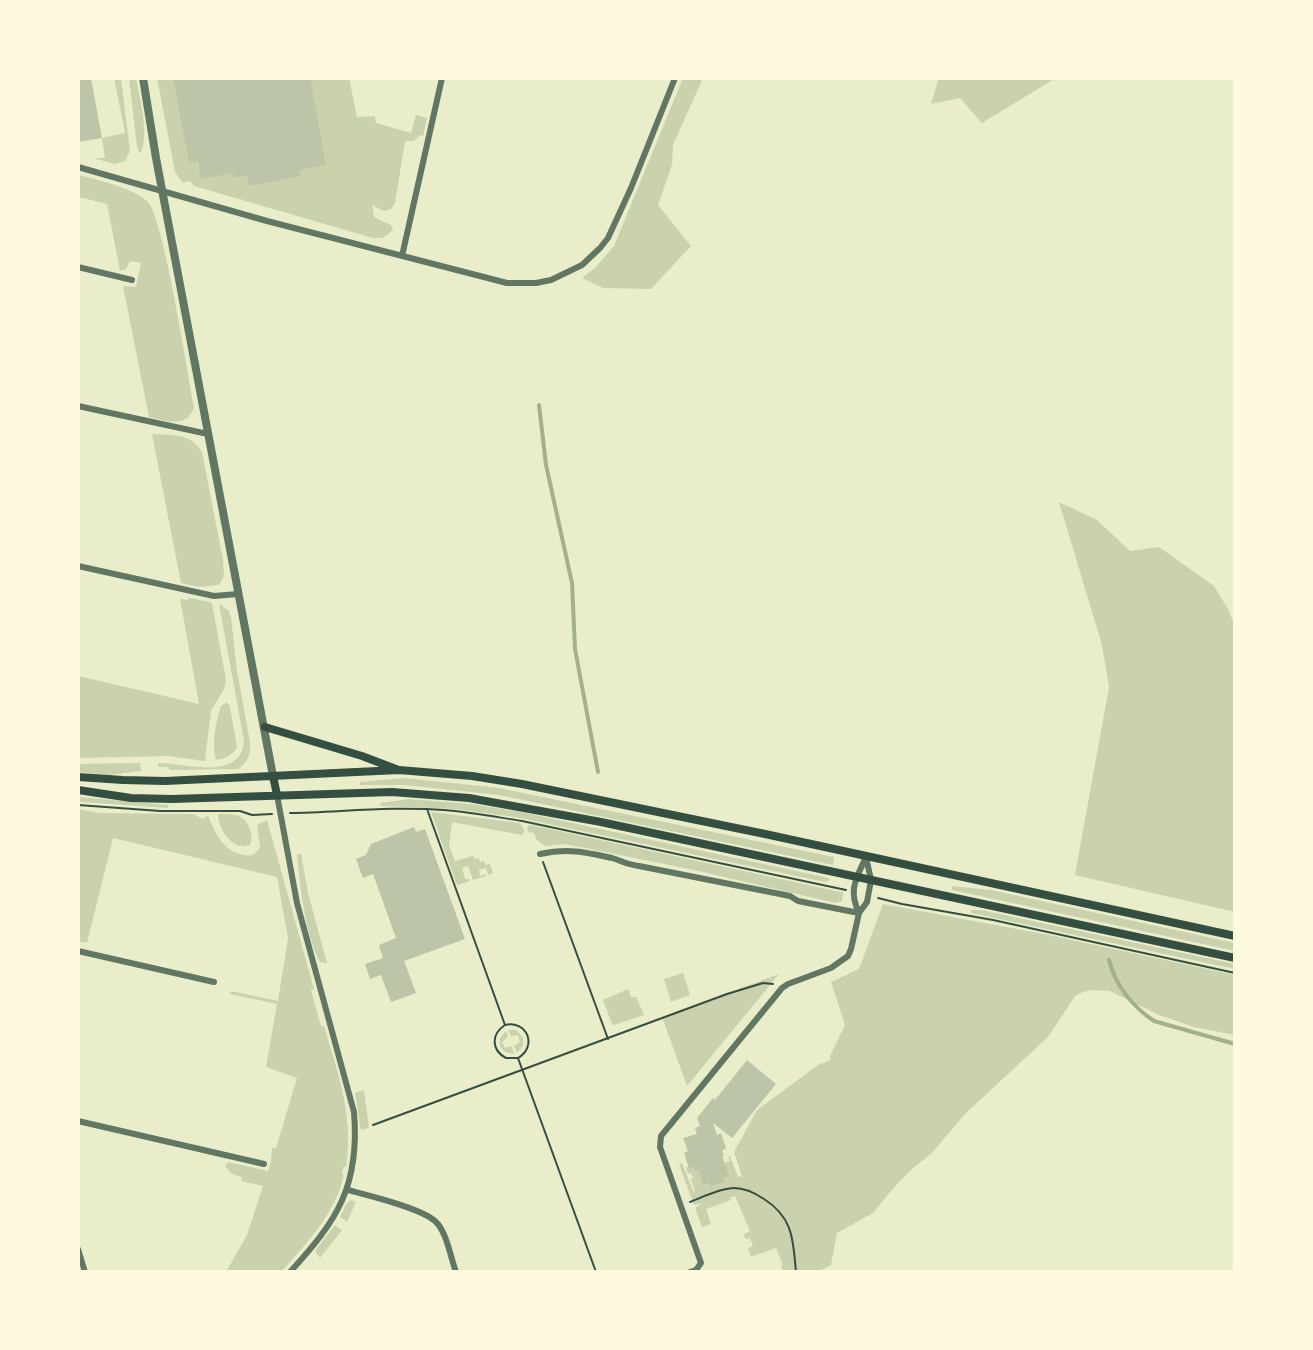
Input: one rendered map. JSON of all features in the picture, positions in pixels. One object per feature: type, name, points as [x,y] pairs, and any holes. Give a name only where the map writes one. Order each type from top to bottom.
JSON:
[{"type":"main road","points":[[265,727],[362,756],[399,770]]},
{"type":"main road","points":[[78,777],[165,781],[399,770],[472,776],[522,784],[1235,936]]},
{"type":"main road","points":[[273,776],[277,795]]},
{"type":"main road","points":[[78,790],[141,798],[392,792],[469,798],[601,822],[1235,958]]},
{"type":"street","points":[[143,78],[162,191],[273,776]]},
{"type":"street","points":[[402,256],[442,78]]},
{"type":"street","points":[[78,167],[507,283],[536,283],[551,280],[582,265],[608,238],[631,188],[675,78]]},
{"type":"street","points":[[78,267],[132,280]]},
{"type":"street","points":[[78,406],[208,434]]},
{"type":"street","points":[[78,566],[214,596],[238,594]]},
{"type":"street","points":[[277,795],[297,903],[354,1112],[355,1152],[348,1190],[319,1241],[290,1272]]},
{"type":"street","points":[[540,854],[568,850],[615,859],[626,865],[790,896],[798,901],[859,913]]},
{"type":"street","points":[[859,913],[853,900],[857,877],[866,857]]},
{"type":"street","points":[[690,1272],[696,1270],[700,1263],[660,1147],[661,1136],[782,988],[838,964],[848,956],[859,913],[867,902],[871,880],[866,857]]},
{"type":"street","points":[[78,951],[214,982]]},
{"type":"street","points":[[78,1121],[264,1164]]},
{"type":"street","points":[[348,1190],[413,1210],[435,1221],[442,1231],[456,1272]]},
{"type":"street","points":[[78,1249],[85,1272]]},
{"type":"path","points":[[299,813],[427,809],[469,813],[525,822],[845,890]]},
{"type":"path","points":[[427,809],[505,1025]]},
{"type":"path","points":[[540,854],[608,1039]]},
{"type":"path","points":[[880,898],[993,920],[1235,973]]},
{"type":"path","points":[[373,1125],[727,994],[763,983],[773,984]]},
{"type":"path","points":[[505,1025],[521,1026],[528,1035],[529,1046],[518,1058],[506,1058],[497,1051],[494,1039],[500,1028],[505,1025]]},
{"type":"path","points":[[518,1058],[596,1272]]},
{"type":"path","points":[[690,1202],[734,1188],[754,1193],[771,1203],[782,1214],[791,1230],[796,1272]]},
{"type":"green space","points":[[114,78],[121,78],[130,151],[125,161],[115,164],[93,158],[105,158],[102,138],[125,133]]},
{"type":"green space","points":[[129,78],[136,78],[141,106],[144,135],[141,153],[137,147]]},
{"type":"green space","points":[[157,78],[349,78],[357,117],[375,116],[376,123],[411,133],[416,115],[427,118],[423,136],[419,135],[413,141],[405,141],[395,203],[391,209],[384,211],[372,205],[374,217],[391,225],[393,230],[383,238],[373,238],[194,186],[190,181],[183,183],[175,172]]},
{"type":"green space","points":[[683,78],[703,78],[673,145],[672,165],[658,205],[691,246],[651,289],[603,288],[582,278],[595,268],[614,246]]},
{"type":"green space","points":[[935,78],[1056,78],[982,123],[960,98],[931,104],[938,81]]},
{"type":"green space","points":[[78,175],[131,191],[147,201],[153,212],[167,264],[194,407],[191,414],[181,421],[149,417],[123,286],[136,287],[141,263],[130,261],[126,269],[120,271],[107,204],[78,197]]},
{"type":"green space","points":[[152,434],[186,438],[202,452],[223,560],[224,576],[219,585],[199,587],[181,583]]},
{"type":"green space","points":[[1059,502],[1097,520],[1130,551],[1159,547],[1214,586],[1228,609],[1235,626],[1235,912],[1075,875],[1109,687],[1102,645]]},
{"type":"green space","points":[[190,598],[212,604],[226,680],[224,689],[211,711],[205,761],[168,756],[78,758],[78,676],[199,704],[180,599]]},
{"type":"green space","points":[[219,604],[229,611],[231,617],[237,671],[250,742],[248,757],[238,769],[169,770],[169,767],[158,767],[158,763],[196,767],[223,766],[233,762],[241,754],[244,741]]},
{"type":"green space","points":[[227,702],[230,707],[237,747],[228,756],[216,760],[214,740],[216,726],[221,706]]},
{"type":"green space","points":[[140,763],[141,771],[108,775],[78,772],[78,764]]},
{"type":"green space","points":[[404,778],[499,788],[834,857],[833,865],[499,795],[405,785],[360,785],[360,782]]},
{"type":"green space","points":[[78,797],[168,805],[168,808],[82,802],[78,801]]},
{"type":"green space","points":[[409,799],[471,804],[521,812],[829,878],[829,881],[515,817],[455,809],[381,806],[380,803]]},
{"type":"green space","points":[[78,809],[99,813],[193,814],[203,819],[208,815],[225,846],[237,853],[248,855],[254,854],[260,847],[257,825],[267,820],[314,989],[311,990],[321,1026],[324,1026],[339,1078],[348,1130],[346,1167],[343,1167],[342,1174],[344,1175],[334,1203],[319,1227],[281,1272],[226,1272],[247,1235],[263,1186],[241,1181],[242,1177],[232,1174],[225,1166],[228,1162],[268,1171],[272,1148],[276,1148],[297,1078],[266,1067],[277,1004],[230,994],[231,991],[278,1001],[288,938],[277,877],[113,838],[87,943],[78,941]]},
{"type":"green space","points":[[431,812],[520,823],[525,831],[522,835],[452,822],[449,846],[455,861],[473,856],[475,859],[479,858],[480,862],[484,861],[485,865],[490,864],[493,873],[488,875],[486,868],[479,870],[480,876],[485,874],[486,876],[473,880],[468,866],[462,868],[465,879],[470,881],[458,885]]},
{"type":"green space","points":[[218,814],[242,817],[248,824],[251,834],[250,845],[238,845],[232,842],[221,826]]},
{"type":"green space","points":[[531,825],[843,892],[842,901],[835,903],[694,870],[565,844],[545,846],[537,840],[533,832],[529,833],[527,829]]},
{"type":"green space","points":[[297,854],[301,854],[308,893],[327,963],[320,962],[310,938]]},
{"type":"green space","points":[[952,886],[991,890],[1235,943],[1235,951],[952,890]]},
{"type":"green space","points":[[883,904],[1044,934],[1235,975],[1235,1035],[1194,1027],[1159,1015],[1110,991],[1092,990],[1075,996],[1048,1037],[965,1114],[931,1154],[896,1185],[873,1213],[837,1233],[831,1265],[817,1272],[809,1270],[810,1272],[783,1272],[781,1266],[783,1265],[776,1248],[751,1257],[748,1248],[753,1246],[750,1238],[746,1239],[743,1235],[750,1231],[735,1196],[730,1198],[731,1200],[706,1209],[711,1224],[702,1227],[695,1208],[702,1203],[694,1205],[679,1164],[682,1163],[694,1193],[691,1179],[693,1178],[691,1173],[688,1174],[686,1167],[693,1167],[694,1171],[698,1170],[703,1185],[709,1183],[711,1187],[725,1182],[724,1163],[730,1161],[728,1157],[730,1156],[738,1177],[742,1176],[734,1152],[757,1110],[818,1065],[830,1060],[845,1025],[831,982],[859,969]]},
{"type":"green space","points":[[971,910],[981,910],[1235,964],[1235,969],[971,913]]},
{"type":"green space","points":[[683,973],[690,995],[671,1002],[664,979]]},
{"type":"green space","points":[[779,974],[687,1086],[662,1017]]},
{"type":"green space","points":[[628,989],[631,997],[636,997],[644,1015],[614,1025],[603,1000]]},
{"type":"green space","points":[[508,1030],[516,1030],[523,1037],[523,1046],[517,1053],[514,1046],[520,1042],[518,1035],[511,1036]]},
{"type":"green space","points":[[506,1031],[508,1037],[502,1042],[505,1048],[512,1046],[514,1054],[505,1052],[500,1046],[500,1038]]},
{"type":"green space","points":[[364,1090],[369,1128],[361,1130],[355,1093]]},
{"type":"green space","points":[[351,1200],[356,1202],[347,1222],[340,1217],[346,1204]]},
{"type":"green space","points":[[335,1225],[342,1230],[320,1258],[315,1251]]},
{"type":"building","points":[[78,78],[91,78],[102,138],[78,142]]},
{"type":"building","points":[[173,78],[310,78],[326,165],[300,170],[301,176],[249,186],[247,175],[234,178],[233,173],[201,179],[198,161],[189,163]]},
{"type":"building","points":[[414,827],[416,832],[425,829],[465,939],[404,961],[416,993],[391,1002],[381,975],[370,979],[365,964],[383,958],[379,945],[396,938],[373,874],[363,878],[356,859],[366,855],[371,844]]},
{"type":"building","points":[[747,1060],[776,1084],[732,1138],[713,1123],[717,1135],[721,1133],[726,1149],[722,1150],[724,1155],[722,1156],[729,1176],[724,1178],[725,1182],[710,1187],[709,1183],[703,1185],[698,1170],[694,1171],[693,1167],[689,1168],[684,1153],[688,1151],[683,1138],[697,1134],[695,1128],[700,1126],[697,1118],[713,1098],[715,1100]]},
{"type":"waterway","points":[[539,405],[546,465],[572,583],[575,649],[598,772]]},
{"type":"waterway","points":[[1109,960],[1120,987],[1139,1009],[1154,1021],[1235,1044]]}]
